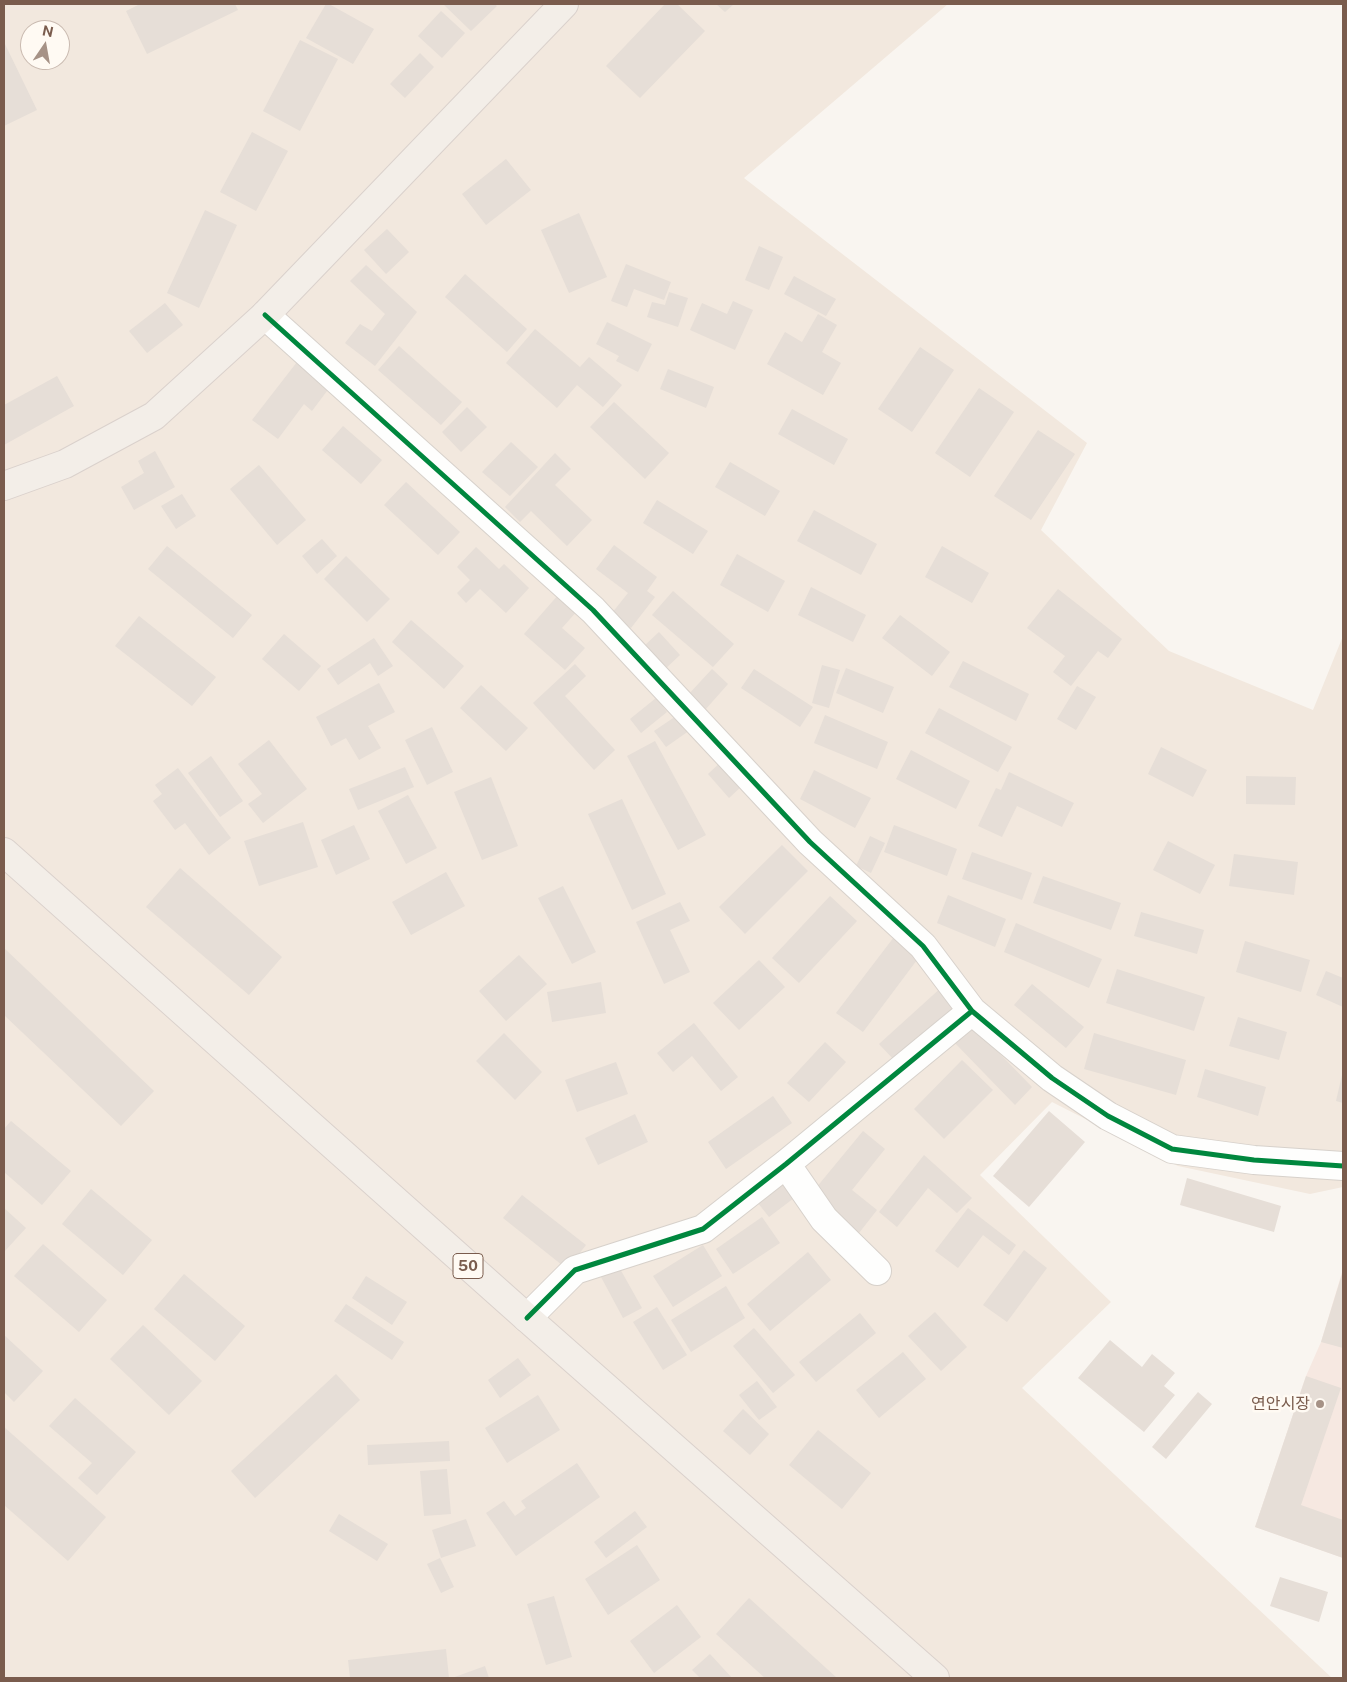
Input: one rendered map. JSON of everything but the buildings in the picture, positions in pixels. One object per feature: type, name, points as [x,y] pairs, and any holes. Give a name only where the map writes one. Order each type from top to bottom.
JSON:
[{"type":"main road","points":[[4,486],[65,464],[154,416],[265,315],[564,4]]},
{"type":"main road","name":"50","points":[[4,852],[526,1318],[935,1678]]},
{"type":"street","points":[[265,315],[593,610],[810,842],[922,946],[972,1011],[1052,1078],[1108,1116],[1172,1149],[1254,1160],[1343,1166]]},
{"type":"street","points":[[526,1318],[575,1270],[703,1229],[786,1164],[972,1011]]},
{"type":"street","points":[[786,1164],[824,1219],[877,1271]]},
{"type":"shaded area","points":[[4,4],[948,4],[744,178],[1087,443],[1041,530],[1169,651],[1313,710],[1343,636],[1343,1187],[1310,1194],[1178,1166],[1052,1102],[980,1175],[1111,1302],[1022,1388],[1332,1678],[4,1678]]},
{"type":"shaded area","name":"연안시장","points":[[1343,1269],[1343,1558],[1255,1527],[1306,1376],[1321,1342]]},
{"type":"cycle path","points":[[265,315],[593,610],[810,842],[923,946],[972,1011],[1052,1078],[1108,1116],[1172,1149],[1254,1160],[1343,1166]]},
{"type":"cycle path","points":[[527,1318],[575,1270],[703,1229],[786,1164],[972,1011]]},
{"type":"place","name":"연안시장","points":[[1320,1404]]}]
